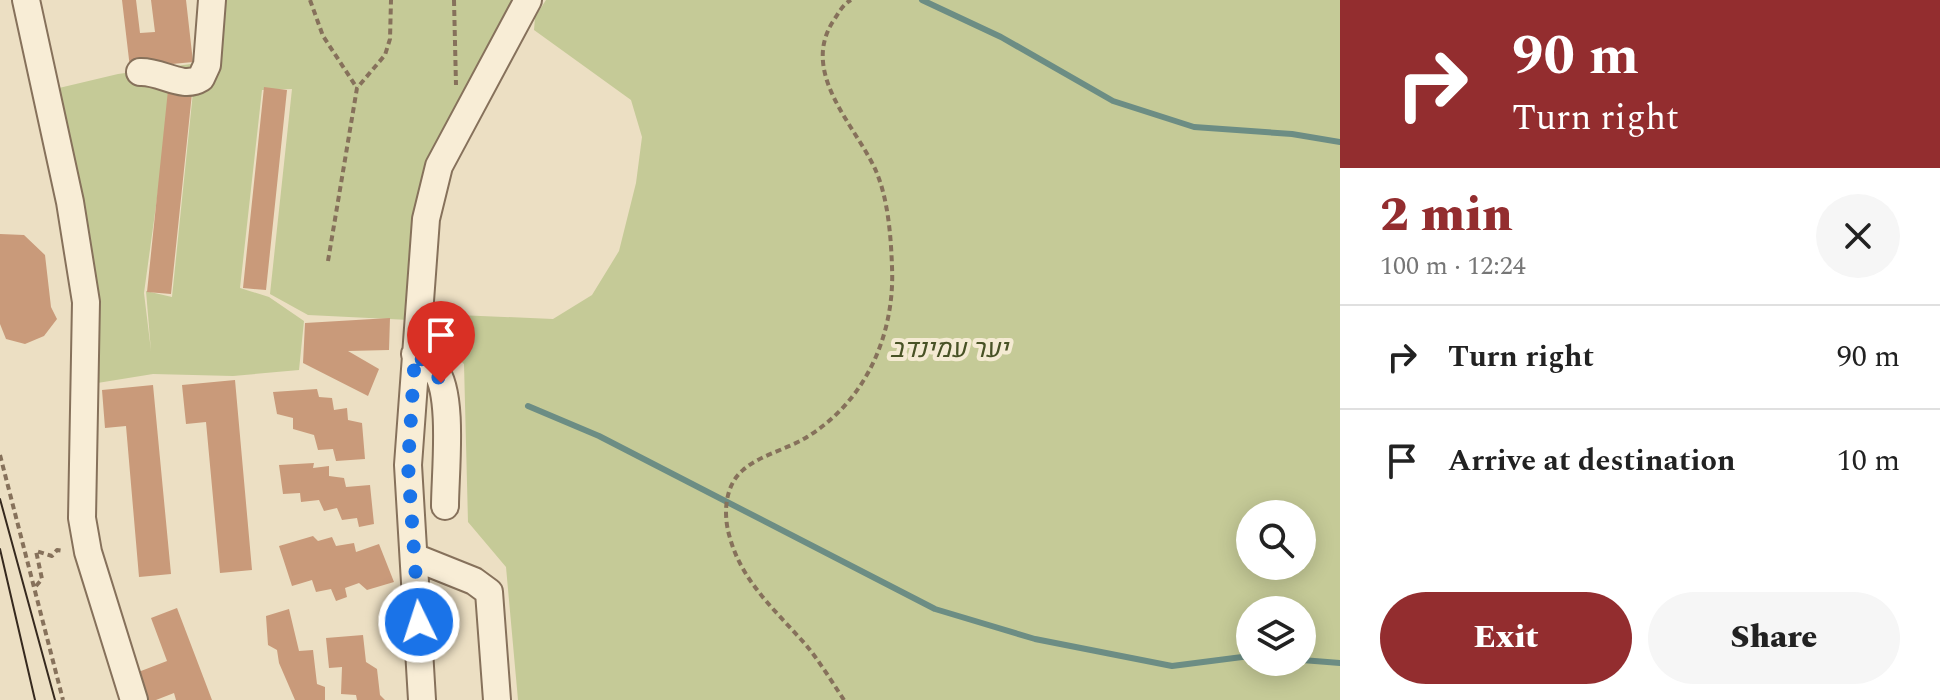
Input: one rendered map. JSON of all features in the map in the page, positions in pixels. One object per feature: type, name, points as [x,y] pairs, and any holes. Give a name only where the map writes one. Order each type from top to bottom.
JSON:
[{"type":"street","points":[[26,0],[70,202],[86,302],[82,518],[88,552],[134,700]]},
{"type":"street","points":[[140,72],[159,73],[182,83],[201,78],[207,65],[212,0]]},
{"type":"street","points":[[422,700],[408,465],[426,219],[439,166],[528,0]]},
{"type":"street","points":[[415,354],[435,370],[441,383],[445,405],[445,506]]},
{"type":"street","points":[[414,557],[474,581],[489,592],[497,700]]},
{"type":"path","points":[[310,0],[323,36],[357,88]]},
{"type":"path","points":[[328,261],[357,88],[385,55],[390,39],[391,0]]},
{"type":"path","points":[[454,0],[456,89]]},
{"type":"path","points":[[844,700],[808,648],[750,583],[730,538],[726,514],[729,489],[743,470],[808,436],[847,406],[874,365],[888,317],[892,268],[884,194],[876,170],[832,95],[823,59],[825,35],[844,4],[851,0]]},
{"type":"path","points":[[0,455],[63,700]]},
{"type":"path","points":[[36,586],[42,579],[36,551],[52,556],[57,550],[88,552]]},
{"type":"green space","points":[[205,0],[520,0],[462,110],[410,320],[308,315],[270,294],[292,89],[262,90],[240,288],[269,297],[304,321],[299,370],[233,376],[153,374],[85,385],[96,321],[59,88],[118,74],[198,63]],"holes":[[[172,89],[193,92],[172,297],[146,291],[151,351],[144,293]]]},
{"type":"green space","name":"יער עמינדב","points":[[546,0],[1340,0],[1340,700],[518,700],[506,567],[468,522],[464,364],[441,344],[434,314],[553,319],[592,295],[619,251],[636,183],[642,137],[631,100],[534,30],[535,17]]},
{"type":"building","points":[[122,0],[136,0],[140,33],[155,32],[151,0],[186,0],[193,62],[130,68]]},
{"type":"building","points":[[264,87],[287,90],[266,290],[243,288]]},
{"type":"building","points":[[168,90],[192,93],[171,294],[147,292]]},
{"type":"building","points":[[0,234],[24,235],[45,255],[51,307],[57,319],[44,336],[25,344],[6,339],[0,324]]},
{"type":"building","points":[[390,318],[389,350],[348,351],[379,369],[368,396],[303,363],[305,323]]},
{"type":"building","points":[[235,380],[252,570],[220,573],[206,422],[186,424],[182,385]]},
{"type":"building","points":[[153,385],[171,574],[139,577],[126,426],[105,428],[102,390]]},
{"type":"building","points":[[317,389],[319,397],[332,398],[334,410],[347,408],[348,420],[362,423],[365,459],[336,461],[333,449],[318,450],[314,435],[293,429],[293,418],[277,414],[273,392]]},
{"type":"building","points":[[314,463],[313,468],[329,466],[329,476],[344,478],[346,487],[370,485],[374,524],[359,527],[357,518],[342,520],[337,508],[324,511],[319,500],[301,502],[300,493],[283,494],[279,465]]},
{"type":"building","points":[[313,536],[318,541],[332,537],[336,546],[354,543],[356,552],[379,544],[394,582],[367,590],[359,583],[345,588],[347,597],[336,601],[331,589],[316,592],[312,580],[292,586],[279,546]]},
{"type":"building","points":[[177,608],[212,700],[176,700],[174,693],[156,700],[138,700],[128,676],[167,661],[151,618]]},
{"type":"building","points":[[289,609],[299,651],[313,650],[317,684],[325,687],[325,700],[295,700],[279,663],[277,650],[268,645],[266,616]]},
{"type":"building","points":[[363,635],[366,662],[377,669],[380,695],[385,700],[357,700],[356,695],[341,694],[342,667],[329,668],[326,638]]},
{"type":"waterway","points":[[922,0],[1001,37],[1113,101],[1194,127],[1292,134],[1340,142]]},
{"type":"waterway","points":[[528,406],[599,436],[935,609],[1035,639],[1172,666],[1236,658]]},
{"type":"waterway","points":[[1316,661],[1340,663]]},
{"type":"tram line","points":[[0,499],[55,700]]},
{"type":"tram line","points":[[0,549],[35,700]]},
{"type":"route","points":[[419,622],[408,465],[415,354],[435,370],[441,383]]}]
